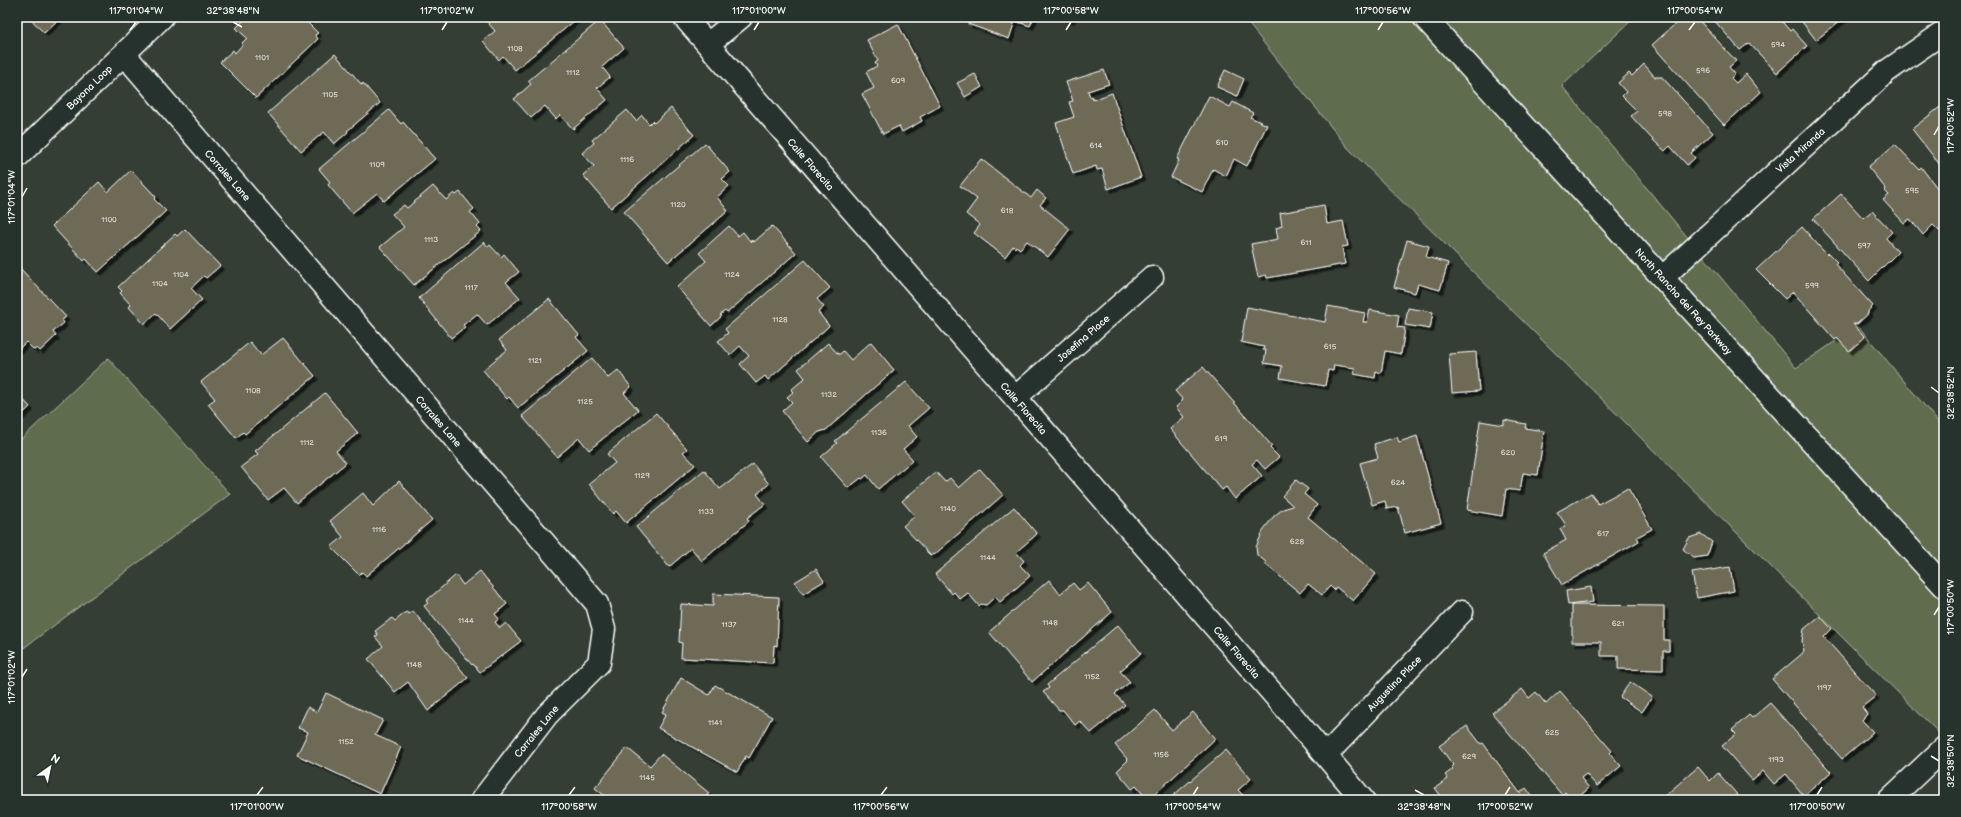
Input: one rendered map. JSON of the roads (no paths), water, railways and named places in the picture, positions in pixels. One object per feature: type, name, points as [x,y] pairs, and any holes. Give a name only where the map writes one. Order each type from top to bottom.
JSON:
[{"type":"street","name":"Bayona Loop","points":[[17,157],[162,17]]},
{"type":"street","name":"Calle Florecita","points":[[684,17],[1364,800]]},
{"type":"street","points":[[708,44],[741,17]]},
{"type":"street","name":"North Rancho del Rey Parkway","points":[[1424,17],[1944,586]]},
{"type":"street","name":"Vista Miranda","points":[[1663,277],[1887,70],[1944,32]]},
{"type":"street","name":"Corrales Lane","points":[[124,54],[597,604],[604,629],[599,663],[547,714],[482,800]]},
{"type":"street","name":"Josefina Place","points":[[1015,398],[1152,277]]},
{"type":"street","name":"Augustina Place","points":[[1326,755],[1462,612]]},
{"type":"street","points":[[1889,800],[1944,748]]}]
